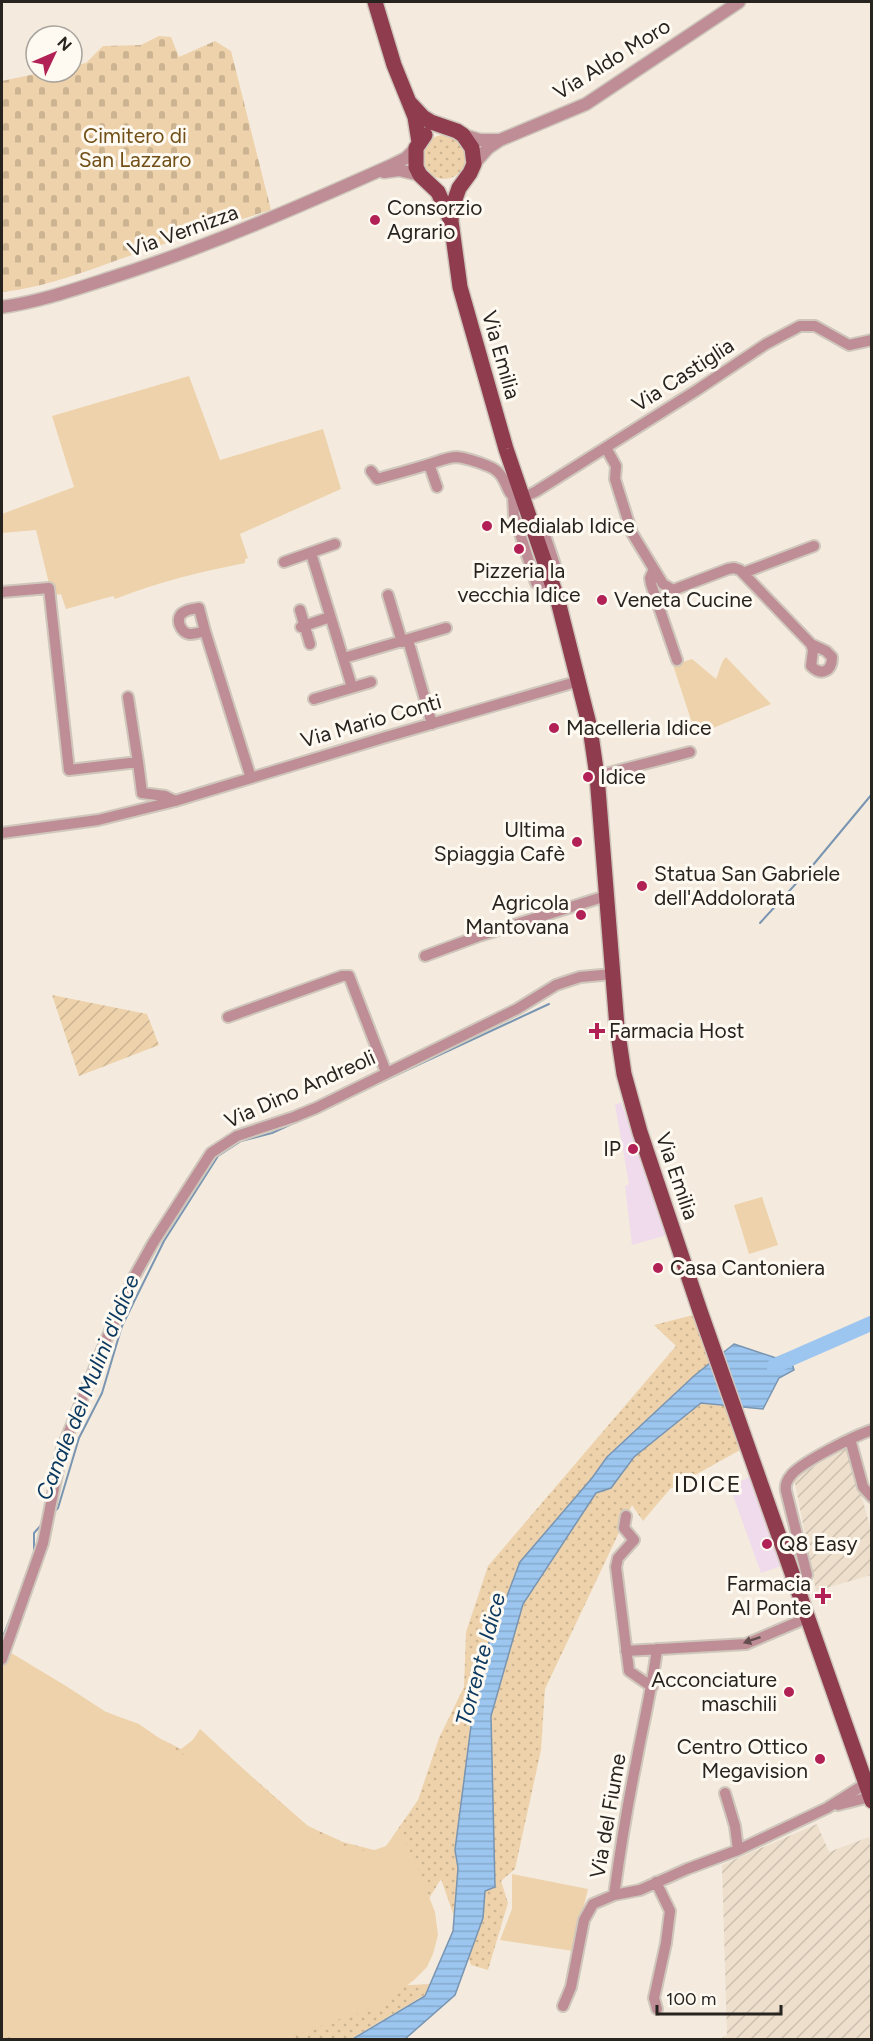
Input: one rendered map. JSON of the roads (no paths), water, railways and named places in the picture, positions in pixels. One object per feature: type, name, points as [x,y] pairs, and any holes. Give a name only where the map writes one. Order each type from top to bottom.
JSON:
[{"type":"main road","points":[[375,2],[393,65],[417,125],[417,145],[414,157],[420,175]]},
{"type":"main road","points":[[409,102],[423,117],[456,131],[472,148],[474,164]]},
{"type":"main road","points":[[417,145],[429,132],[442,128],[456,131]]},
{"type":"main road","name":"Via Emilia","points":[[451,221],[455,199],[474,164]]},
{"type":"main road","name":"Via Emilia","points":[[420,175],[433,185],[444,201],[451,221],[460,287],[518,497],[535,532],[553,585],[590,728],[597,776],[620,1052],[631,1103],[796,1589],[870,1795]]},
{"type":"main road","points":[[433,185],[449,187],[464,180]]},
{"type":"street","name":"Via Aldo Moro","points":[[474,164],[488,148],[500,140],[586,104],[739,2]]},
{"type":"street","name":"Via Aldo Moro","points":[[456,131],[480,140],[500,140]]},
{"type":"street","name":"Via Vernizza","points":[[2,307],[68,291],[148,266],[251,227],[406,158],[417,145]]},
{"type":"street","name":"Via Vernizza","points":[[372,174],[399,170],[420,175]]},
{"type":"street","name":"Via Castiglia","points":[[518,497],[535,492],[766,344],[800,326],[815,326],[849,345],[872,340]]},
{"type":"street","points":[[606,448],[616,466],[615,480],[632,532],[663,584],[673,590],[734,568],[743,573],[811,644]]},
{"type":"street","points":[[371,471],[377,479],[458,457],[492,467],[503,459],[506,449]]},
{"type":"street","points":[[429,464],[437,487]]},
{"type":"street","name":"Via Emilia","points":[[492,467],[501,473],[508,492],[518,497],[514,515],[536,583],[553,585]]},
{"type":"street","points":[[284,562],[335,544]]},
{"type":"street","points":[[743,573],[814,546]]},
{"type":"street","points":[[311,553],[352,687]]},
{"type":"street","points":[[654,569],[650,578],[651,584],[677,660]]},
{"type":"street","points":[[2,592],[49,588],[69,770],[138,762]]},
{"type":"street","points":[[388,595],[432,724]]},
{"type":"street","points":[[300,610],[310,644]]},
{"type":"street","points":[[303,626],[330,617]]},
{"type":"street","points":[[344,658],[446,628]]},
{"type":"street","points":[[205,631],[251,778]]},
{"type":"street","name":"Via Mario Conti","points":[[2,833],[98,820],[175,801],[579,681]]},
{"type":"street","points":[[314,699],[371,682]]},
{"type":"street","points":[[128,697],[142,793],[165,796],[175,801]]},
{"type":"street","points":[[597,776],[690,752]]},
{"type":"street","points":[[424,956],[606,896]]},
{"type":"street","name":"Via Dino Andreoli","points":[[2,1659],[43,1544],[62,1449],[120,1308],[153,1243],[211,1153],[237,1136],[294,1118],[517,1009],[556,985],[580,976],[613,974]]},
{"type":"street","points":[[228,1017],[342,976],[350,976],[386,1072]]},
{"type":"street","points":[[796,1589],[806,1581],[807,1575],[786,1483],[798,1469],[850,1439],[872,1430]]},
{"type":"street","points":[[850,1439],[863,1487],[872,1497]]},
{"type":"street","points":[[626,1516],[624,1528],[634,1540],[618,1558],[616,1567],[626,1652],[629,1671],[652,1688]]},
{"type":"street","points":[[791,1573],[800,1567],[803,1557]]},
{"type":"street","points":[[626,1652],[746,1644],[807,1618]]},
{"type":"street","name":"Via del Fiume","points":[[563,2006],[572,1987],[584,1920],[593,1904],[614,1896],[620,1849],[652,1688],[657,1649]]},
{"type":"street","points":[[726,1793],[735,1826],[738,1850]]},
{"type":"street","points":[[614,1896],[639,1890],[738,1850],[827,1808],[870,1795]]},
{"type":"street","points":[[656,1882],[670,1911],[666,1943],[654,1998],[657,2009]]},
{"type":"water","points":[[734,1344],[776,1358],[789,1353],[794,1370],[779,1378],[763,1409],[701,1403],[634,1457],[611,1488],[596,1493],[523,1604],[491,1716],[495,1887],[485,1891],[483,1918],[455,1995],[405,2039],[351,2040],[425,1996],[453,1931],[458,1868],[455,1850],[472,1718],[482,1661],[520,1562],[592,1478],[607,1457],[695,1375]]},
{"type":"waterway","name":"Canale dei Mulini d'Idice","points":[[760,923],[813,865],[872,794]]},
{"type":"waterway","name":"Canale dei Mulini d'Idice","points":[[366,1089],[549,1004]]},
{"type":"waterway","name":"Canale dei Mulini d'Idice","points":[[54,1512],[58,1508],[79,1438],[102,1393],[122,1326],[164,1241],[218,1156],[241,1141],[272,1133],[298,1121]]},
{"type":"waterway","name":"Torrente Idice","points":[[774,1366],[872,1323]]},
{"type":"waterway","name":"Canale dei Mulini d'Idice","points":[[34,1555],[34,1533],[43,1523]]},
{"type":"waterway","name":"Canale dei Mulini d'Idice","points":[[2,1639],[17,1602]]},
{"type":"place","name":"Consorzio Agrario","points":[[375,220]]},
{"type":"place","name":"Medialab Idice","points":[[487,526]]},
{"type":"place","name":"Pizzeria la vecchia Idice","points":[[519,549]]},
{"type":"place","name":"Veneta Cucine","points":[[602,600]]},
{"type":"place","name":"Macelleria Idice","points":[[554,728]]},
{"type":"place","name":"Idice","points":[[588,777]]},
{"type":"place","name":"Ultima Spiaggia Cafè","points":[[577,842]]},
{"type":"place","name":"Statua San Gabriele dell'Addolorata","points":[[642,886]]},
{"type":"place","name":"Agricola Mantovana","points":[[581,915]]},
{"type":"place","name":"Farmacia Host","points":[[597,1031]]},
{"type":"place","name":"IP","points":[[633,1149]]},
{"type":"place","name":"Casa Cantoniera","points":[[658,1268]]},
{"type":"place","name":"Q8 Easy","points":[[767,1544]]},
{"type":"place","name":"Farmacia Al Ponte","points":[[823,1596]]},
{"type":"place","name":"Acconciature maschili","points":[[789,1692]]},
{"type":"place","name":"Centro Ottico Megavision","points":[[820,1759]]},
{"type":"district","name":"IDICE","points":[[708,1484]]},
{"type":"park label","name":"Cimitero di San Lazzaro","points":[[135,148]]}]
